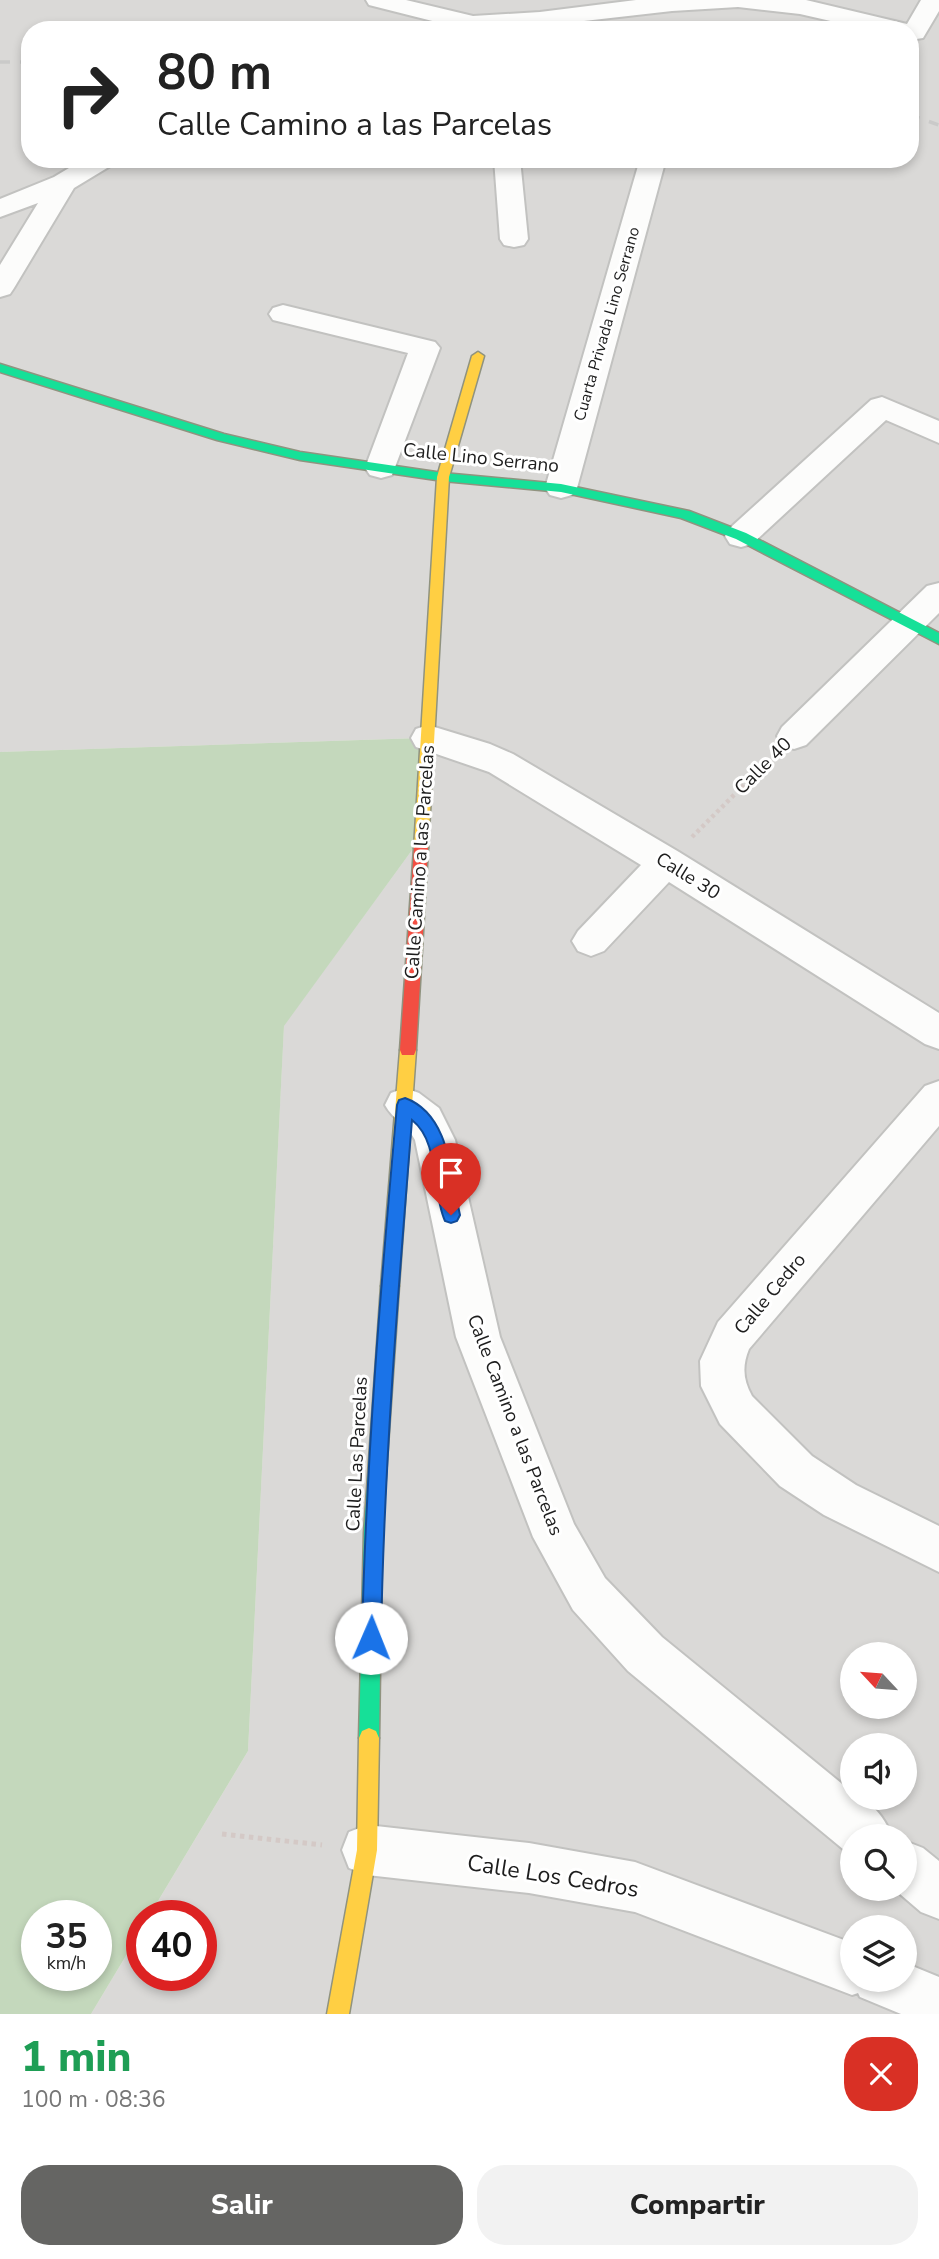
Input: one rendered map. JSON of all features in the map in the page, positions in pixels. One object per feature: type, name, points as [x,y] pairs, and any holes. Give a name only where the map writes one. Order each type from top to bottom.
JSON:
[{"type":"street","points":[[378,0],[460,21]]},
{"type":"street","points":[[917,21],[933,0]]},
{"type":"street","points":[[494,21],[702,1],[763,1],[816,8],[866,21]]},
{"type":"street","points":[[919,35],[939,40]]},
{"type":"street","points":[[0,209],[64,183],[88,168]]},
{"type":"street","points":[[508,168],[514,239]]},
{"type":"street","name":"Cuarta Privada Lino Serrano","points":[[561,488],[650,168]]},
{"type":"street","points":[[0,288],[64,183]]},
{"type":"street","points":[[283,314],[425,348],[381,468]]},
{"type":"street","name":"Calle Camino a las Parcelas","points":[[478,356],[443,477],[405,1105],[425,1121],[435,1140],[478,1337],[556,1536],[589,1594],[645,1654],[852,1824]]},
{"type":"street","name":"Calle Lino Serrano","points":[[0,368],[221,438],[300,456],[443,477],[561,488],[684,514],[741,536],[939,639]]},
{"type":"street","points":[[741,536],[882,407],[939,433]]},
{"type":"street","name":"Calle 40","points":[[794,736],[939,594]]},
{"type":"street","name":"Calle 30","points":[[428,738],[501,763],[666,862],[939,1033]]},
{"type":"street","points":[[591,941],[666,862]]},
{"type":"street","name":"Calle Cedro","points":[[939,1098],[733,1336],[722,1361],[723,1386],[736,1409],[796,1471],[840,1500],[939,1550]]},
{"type":"street","name":"Calle Las Parcelas","points":[[338,2014],[367,1850],[373,1532],[384,1348],[405,1105]]},
{"type":"street","name":"Calle Los Cedros","points":[[367,1850],[530,1868],[635,1887],[840,1964]]},
{"type":"street","points":[[917,1876],[939,1894]]},
{"type":"street","points":[[911,1992],[939,2003]]},
{"type":"path","name":"Calle 40","points":[[666,862],[794,736]]},
{"type":"path","points":[[222,1834],[367,1850]]},
{"type":"shaded area","points":[[0,0],[939,0],[939,2014],[91,2014],[105,1991],[112,1991],[112,1979],[126,1956],[126,1991],[217,1991],[217,1900],[159,1900],[248,1751],[284,1025],[415,846],[421,738],[0,752]]},
{"type":"green space","points":[[422,738],[415,846],[284,1026],[248,1751],[159,1900],[126,1900],[126,1956],[112,1979],[112,1900],[21,1900],[21,1991],[105,1991],[91,2014],[0,2014],[0,752]]},
{"type":"railway","points":[[0,62],[21,62]]},
{"type":"railway","points":[[919,118],[939,125]]},
{"type":"traffic: fast","points":[[0,368],[221,437],[300,456],[443,477],[561,488],[684,514],[741,536],[939,639]]},
{"type":"traffic: fast","points":[[369,1738],[373,1533],[390,1286]]},
{"type":"traffic: slow","points":[[421,848],[443,477],[478,356]]},
{"type":"traffic: slow","points":[[390,1286],[408,1050]]},
{"type":"traffic: slow","points":[[338,2014],[367,1850],[369,1738]]},
{"type":"traffic: jam","points":[[408,1050],[421,848]]},
{"type":"route","points":[[371,1638],[373,1532],[384,1348],[405,1105],[425,1121],[435,1140],[451,1215]]}]
